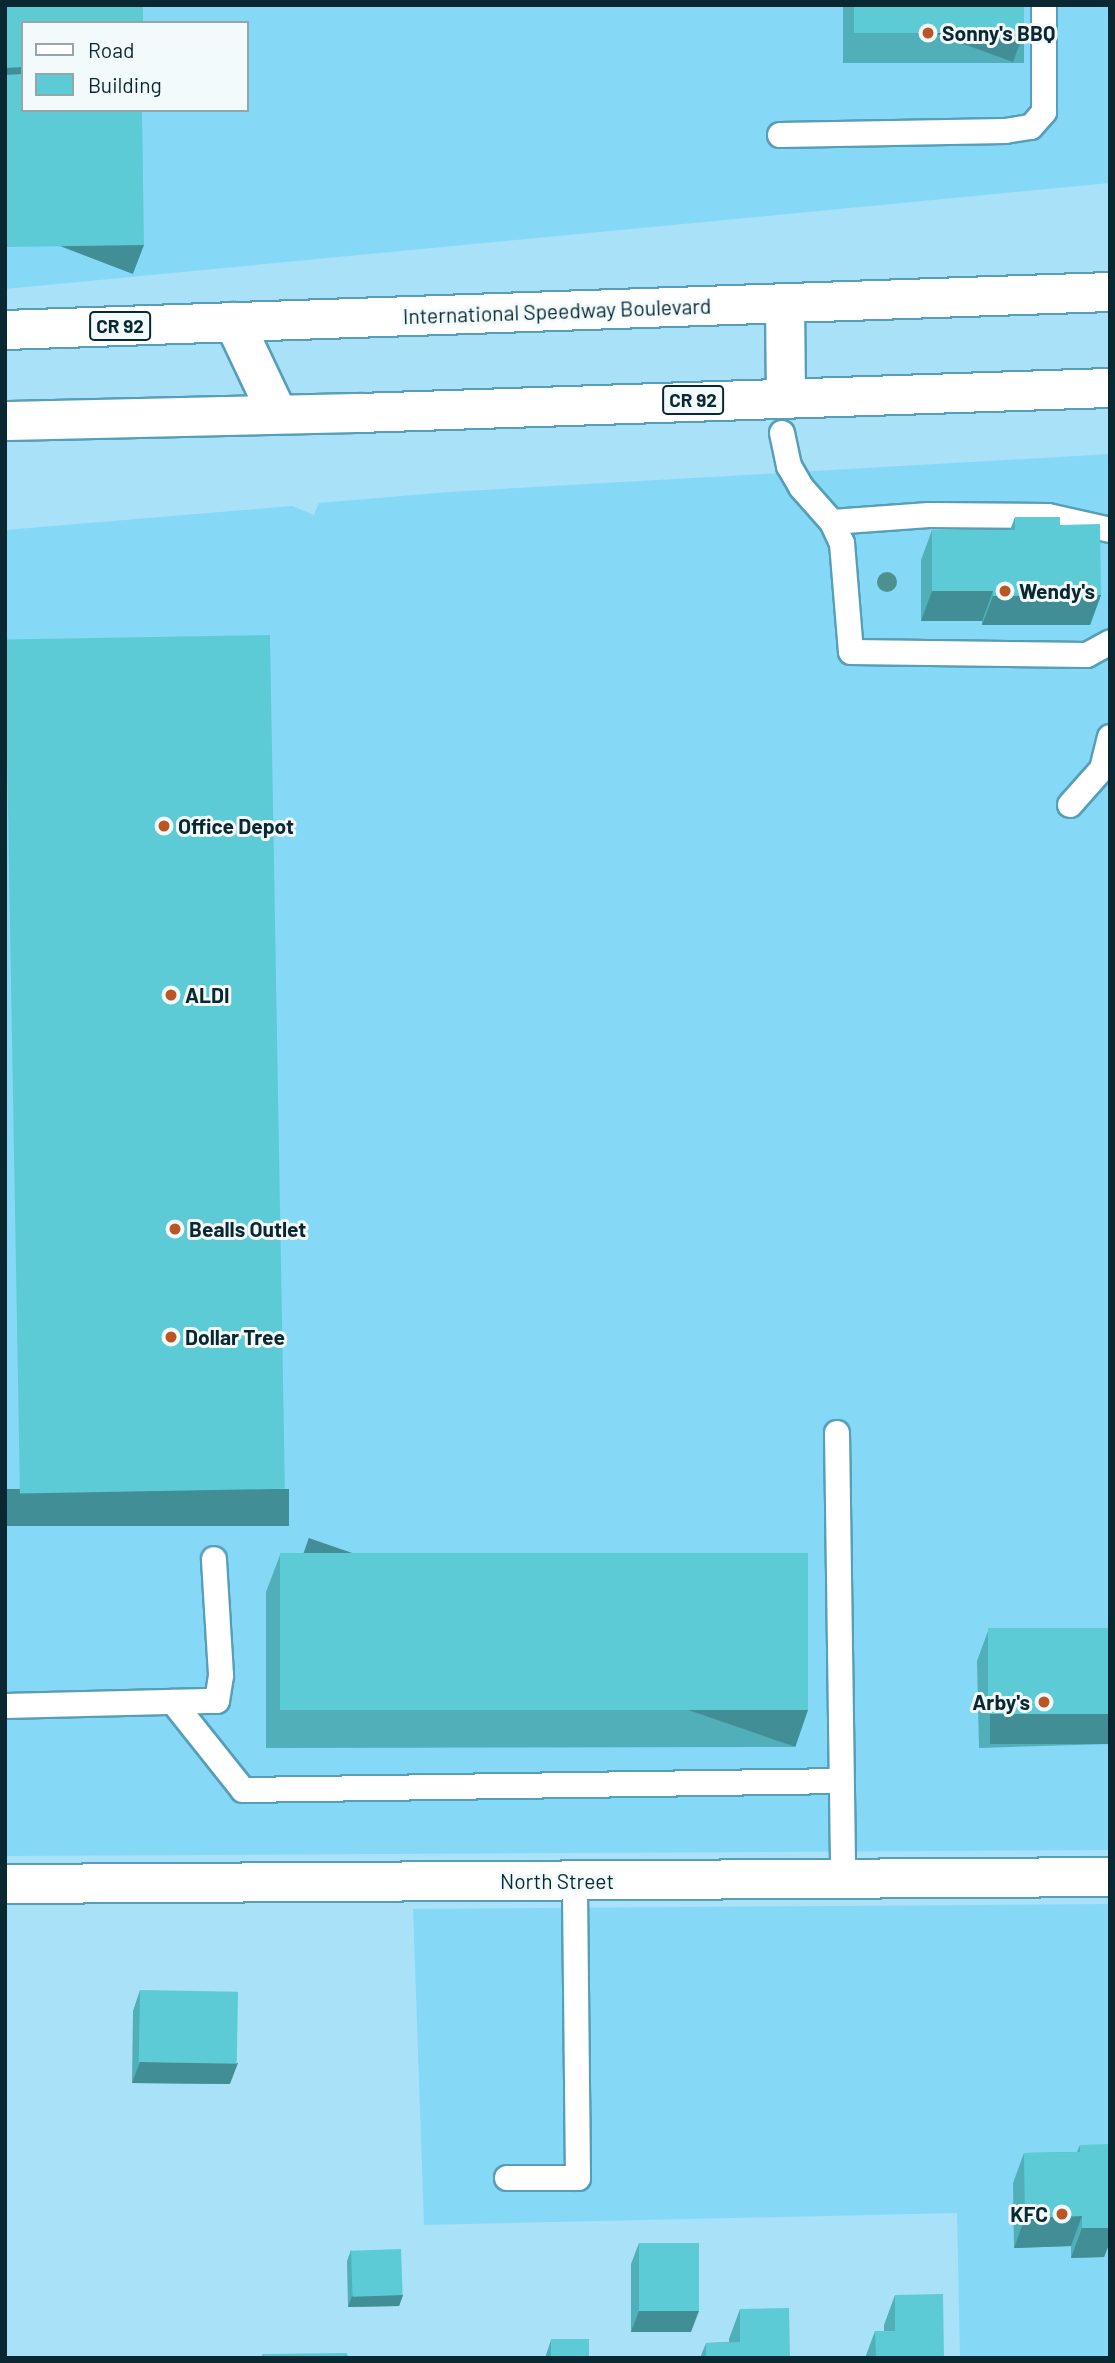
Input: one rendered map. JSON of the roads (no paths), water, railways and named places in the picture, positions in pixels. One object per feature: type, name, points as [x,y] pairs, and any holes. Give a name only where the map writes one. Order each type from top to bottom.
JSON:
[{"type":"main road","name":"International Speedway Boulevard","points":[[5,330],[1110,292]]},
{"type":"main road","points":[[784,415],[785,303]]},
{"type":"main road","points":[[234,322],[277,414]]},
{"type":"main road","name":"CR 92","points":[[5,421],[277,414],[784,415],[1110,388]]},
{"type":"main road","name":"North Street","points":[[5,1884],[1110,1877]]},
{"type":"lane","points":[[780,135],[1005,131],[1031,127],[1044,112],[1044,5]]},
{"type":"lane","points":[[784,415],[789,466],[802,487],[832,522],[842,542],[851,652],[1087,655],[1110,642]]},
{"type":"lane","points":[[832,522],[929,515],[1048,516],[1110,530]]},
{"type":"lane","points":[[1070,805],[1102,769],[1110,737]]},
{"type":"lane","points":[[837,1433],[843,1879]]},
{"type":"lane","points":[[5,1706],[217,1702],[221,1675],[214,1559]]},
{"type":"lane","points":[[173,1702],[243,1790],[841,1781]]},
{"type":"lane","points":[[507,2178],[578,2178],[575,1880]]},
{"type":"place","name":"Sonny's BBQ","points":[[928,33]]},
{"type":"place","name":"Wendy's","points":[[1005,591]]},
{"type":"place","name":"Office Depot","points":[[164,826]]},
{"type":"place","name":"ALDI","points":[[171,995]]},
{"type":"place","name":"Bealls Outlet","points":[[175,1229]]},
{"type":"place","name":"Dollar Tree","points":[[171,1337]]},
{"type":"place","name":"Arby's","points":[[1044,1702]]},
{"type":"place","name":"KFC","points":[[1062,2214]]}]
